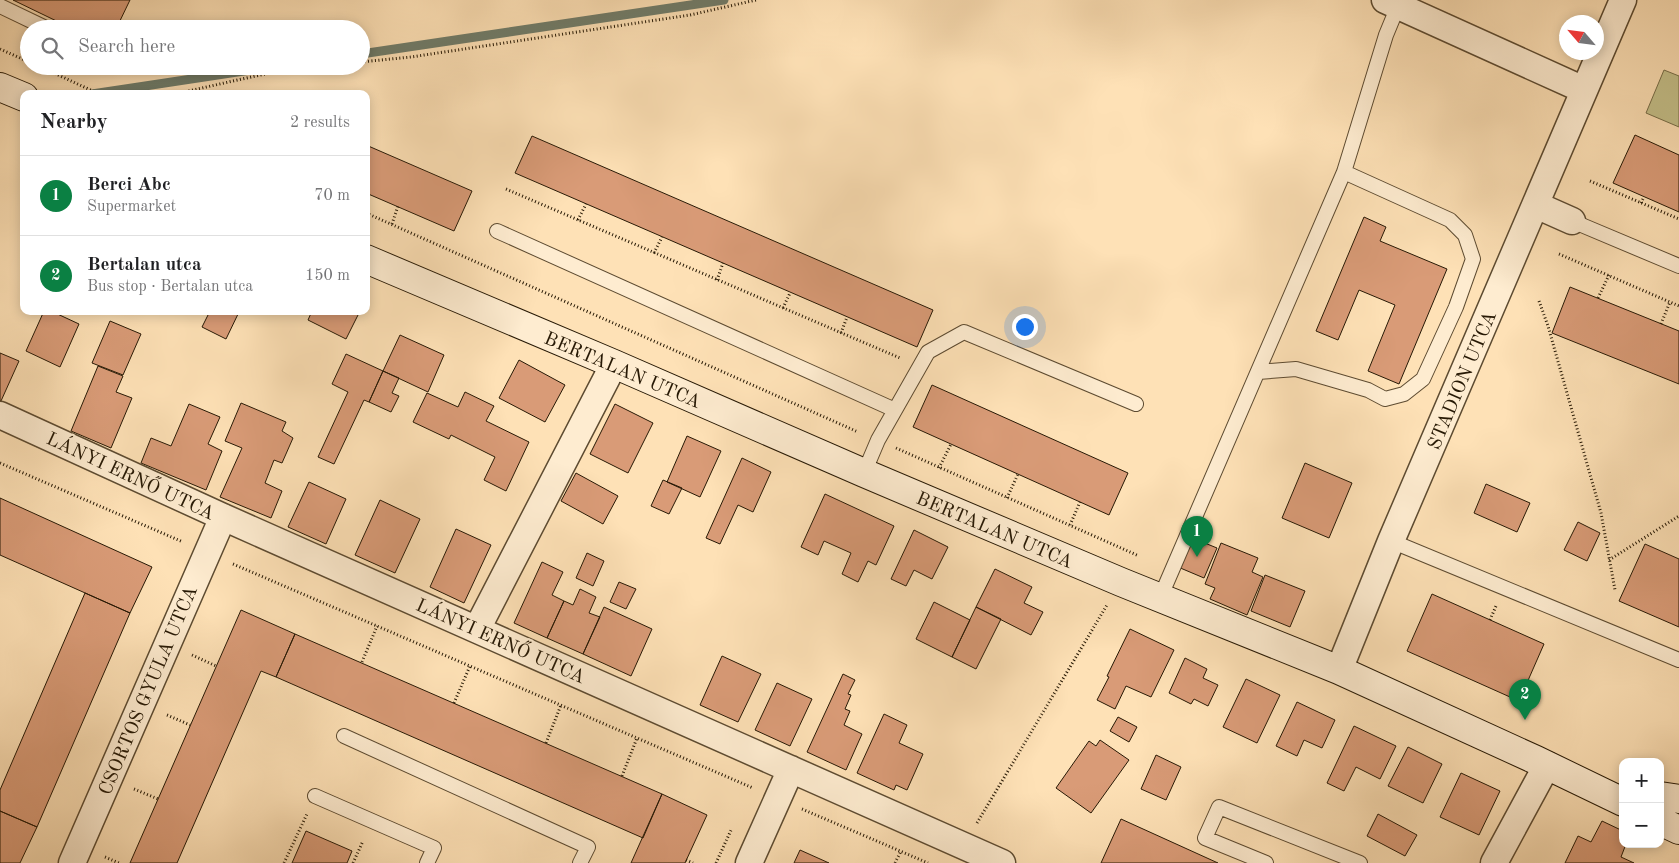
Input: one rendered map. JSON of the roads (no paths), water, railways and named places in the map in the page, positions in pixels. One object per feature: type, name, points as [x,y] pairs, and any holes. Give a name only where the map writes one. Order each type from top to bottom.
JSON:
[{"type":"street","name":"STADION UTCA","points":[[1339,670],[1391,541],[1623,0]]},
{"type":"street","points":[[1392,3],[1584,90]]},
{"type":"street","points":[[0,87],[20,95]]},
{"type":"street","points":[[1536,205],[1572,221]]},
{"type":"street","name":"BERTALAN UTCA","points":[[370,261],[1121,582],[1339,670],[1619,800]]},
{"type":"street","points":[[476,629],[614,364]]},
{"type":"street","name":"LÁNYI ERNŐ UTCA","points":[[0,415],[223,517],[1002,863]]},
{"type":"street","name":"CSORTOS GYULA UTCA","points":[[72,863],[223,517]]},
{"type":"street","points":[[1494,863],[1547,765]]},
{"type":"street","points":[[748,863],[791,770]]},
{"type":"street","points":[[1585,783],[1619,789]]},
{"type":"street","points":[[1664,797],[1679,799]]},
{"type":"street","points":[[1664,822],[1679,830]]},
{"type":"lane","points":[[1160,598],[1344,172],[1386,35],[1392,3]]},
{"type":"lane","points":[[0,6],[29,20]]},
{"type":"lane","points":[[1258,372],[1296,369],[1368,390],[1385,399],[1404,394],[1423,379],[1456,307],[1473,258],[1465,234],[1450,220],[1344,172]]},
{"type":"lane","points":[[1572,221],[1679,266]]},
{"type":"lane","points":[[497,231],[895,410]]},
{"type":"lane","points":[[864,473],[878,440],[928,352],[964,332],[1136,404]]},
{"type":"lane","points":[[1391,541],[1679,660]]},
{"type":"lane","points":[[344,736],[588,847],[580,863]]},
{"type":"lane","points":[[314,796],[434,848],[427,863]]},
{"type":"lane","points":[[1266,863],[1205,838],[1219,807],[1360,863]]},
{"type":"waterway","points":[[370,53],[724,0]]},
{"type":"waterway","points":[[118,90],[218,75]]},
{"type":"place","name":"Berci Abc","points":[[1197,557]]},
{"type":"place","name":"Bertalan utca","points":[[1525,720]]}]
